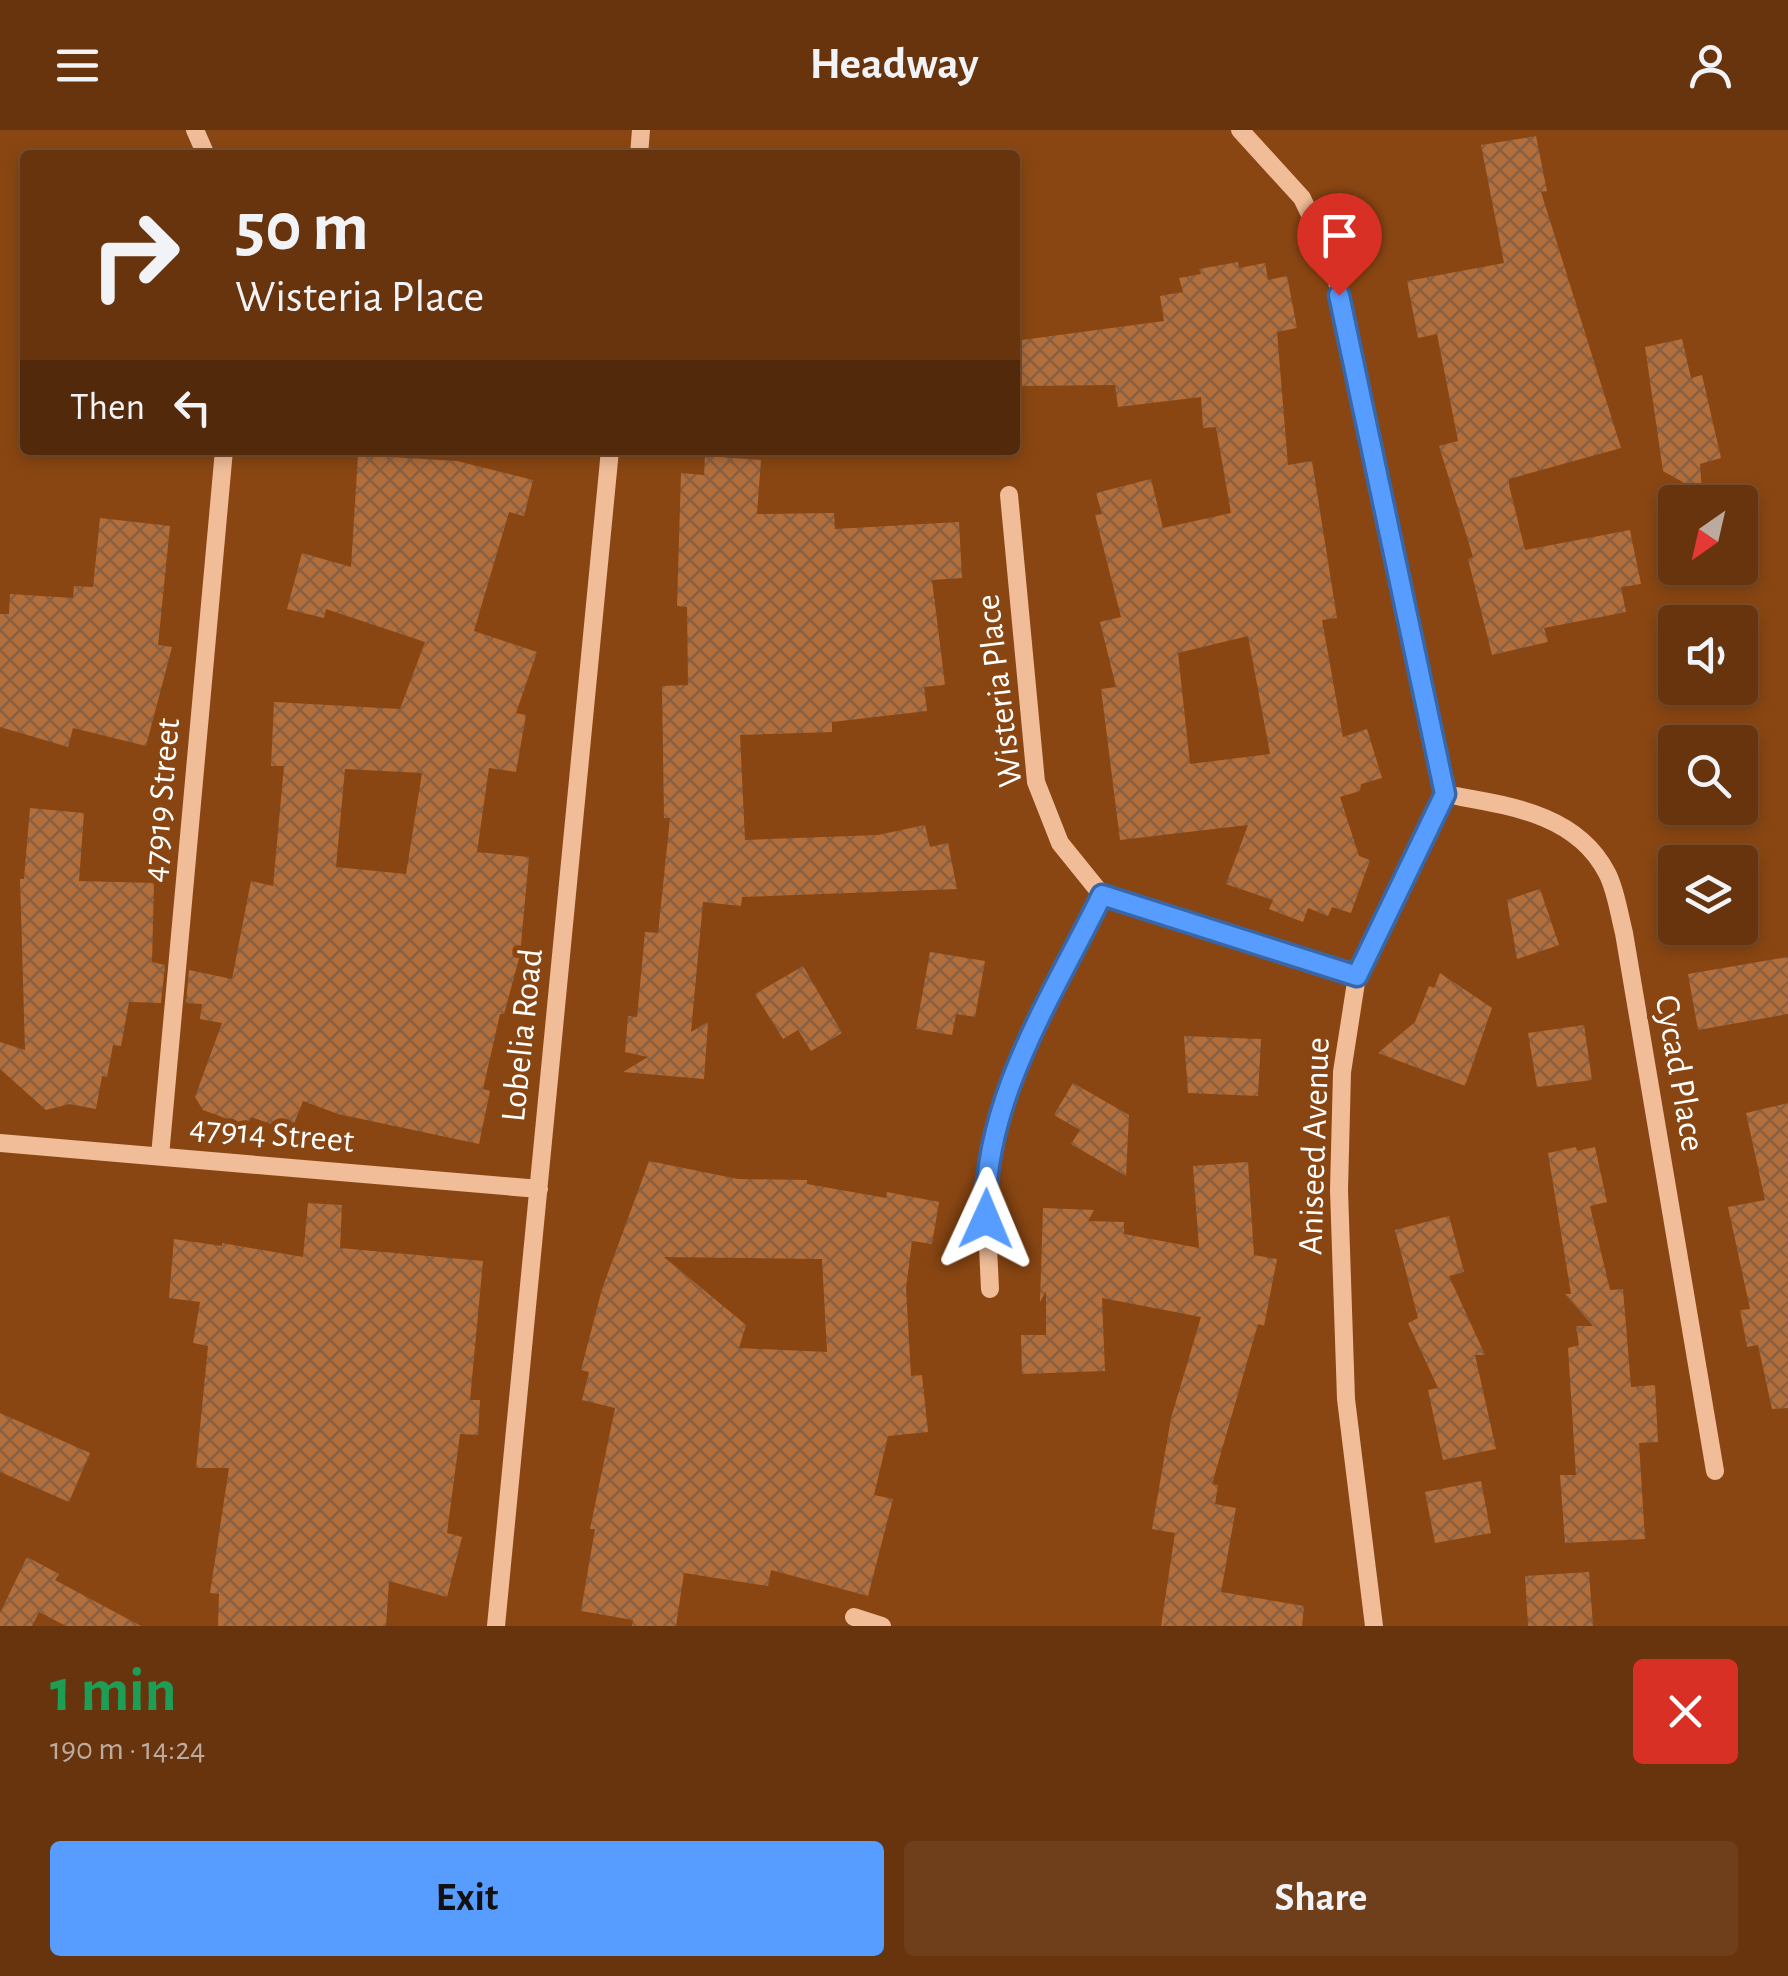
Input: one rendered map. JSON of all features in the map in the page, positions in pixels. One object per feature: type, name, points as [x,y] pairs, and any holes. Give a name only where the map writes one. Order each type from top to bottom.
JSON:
[{"type":"street","points":[[1240,130],[1302,198],[1333,263],[1445,794]]},
{"type":"street","name":"47919 Street","points":[[160,1156],[224,455]]},
{"type":"street","name":"Lobelia Road","points":[[496,1626],[610,455]]},
{"type":"street","name":"Wisteria Place","points":[[1010,495],[1036,782],[1060,843],[1102,895]]},
{"type":"street","name":"Aniseed Avenue","points":[[1374,1626],[1346,1398],[1339,1190],[1342,1072],[1357,976],[1445,794]]},
{"type":"street","name":"Cycad Place","points":[[1445,794],[1508,806],[1552,820],[1582,840],[1607,873],[1624,933],[1715,1471]]},
{"type":"street","points":[[990,1289],[985,1184],[1002,1100],[1102,895],[1357,976]]},
{"type":"street","name":"47914 Street","points":[[0,1143],[539,1189]]},
{"type":"street","points":[[854,1617],[882,1626]]},
{"type":"building","points":[[1536,136],[1547,191],[1541,192],[1621,448],[1509,479],[1509,485],[1525,550],[1630,530],[1641,584],[1621,587],[1626,612],[1544,628],[1548,642],[1492,655],[1468,559],[1473,557],[1439,446],[1458,441],[1437,334],[1418,338],[1407,281],[1504,263],[1481,145]]},
{"type":"building","points":[[1238,262],[1239,268],[1265,263],[1268,280],[1287,276],[1297,328],[1277,332],[1288,465],[1312,461],[1337,618],[1322,620],[1343,737],[1367,729],[1382,778],[1361,784],[1360,791],[1340,797],[1359,856],[1370,860],[1351,913],[1332,907],[1328,916],[1308,908],[1303,922],[1269,909],[1273,900],[1226,884],[1248,825],[1120,840],[1101,689],[1116,687],[1100,622],[1121,617],[1095,515],[1102,514],[1096,493],[1151,479],[1163,528],[1231,513],[1216,427],[1203,428],[1201,397],[1118,407],[1115,385],[1020,386],[1020,340],[1164,321],[1160,296],[1183,292],[1179,278],[1201,274],[1199,269]],"holes":[[[1248,636],[1270,754],[1190,764],[1178,653]]]},
{"type":"building","points":[[1682,339],[1691,378],[1702,375],[1721,458],[1700,464],[1701,485],[1688,485],[1663,471],[1645,347]]},
{"type":"building","points":[[358,455],[457,461],[533,480],[524,516],[509,512],[474,631],[537,652],[516,713],[526,715],[516,772],[489,768],[477,852],[529,857],[520,955],[504,1014],[500,1014],[483,1089],[490,1091],[479,1144],[338,1114],[303,1101],[291,1131],[251,1117],[247,1126],[203,1110],[195,1097],[222,1023],[200,1019],[202,1004],[186,1003],[189,970],[232,979],[251,881],[273,886],[284,766],[271,766],[274,702],[400,709],[425,642],[326,609],[324,618],[287,609],[302,553],[351,567]],"holes":[[[345,769],[422,773],[406,874],[336,867]]]},
{"type":"building","points":[[705,456],[761,460],[757,514],[834,513],[835,529],[959,522],[962,578],[932,580],[945,685],[924,687],[927,711],[832,722],[832,732],[740,735],[745,840],[878,835],[925,825],[930,847],[948,843],[957,889],[742,897],[741,906],[703,902],[691,1032],[708,1022],[704,1079],[623,1072],[648,1057],[625,1052],[628,1016],[637,1017],[645,932],[658,933],[670,818],[664,818],[662,686],[688,685],[687,607],[677,606],[681,473],[704,475]]},
{"type":"building","points":[[100,518],[170,526],[158,645],[172,647],[146,746],[73,728],[68,747],[0,727],[0,614],[9,614],[10,594],[73,598],[74,586],[93,587]]},
{"type":"building","points":[[30,808],[84,813],[79,881],[154,883],[152,962],[165,965],[161,1003],[129,1002],[121,1046],[113,1045],[96,1109],[69,1104],[46,1110],[0,1069],[0,1042],[25,1050],[20,879],[24,879]]},
{"type":"building","points":[[1540,889],[1559,945],[1517,959],[1507,900]]},
{"type":"building","points":[[930,952],[985,961],[975,1017],[956,1014],[952,1035],[916,1029]]},
{"type":"building","points":[[1788,957],[1788,1014],[1698,1030],[1688,974]]},
{"type":"building","points":[[803,966],[842,1033],[811,1051],[798,1030],[783,1039],[755,994]]},
{"type":"building","points":[[1440,973],[1492,1008],[1465,1086],[1378,1053],[1415,1022],[1429,986],[1434,988]]},
{"type":"building","points":[[1584,1025],[1592,1080],[1537,1087],[1528,1033]]},
{"type":"building","points":[[1184,1036],[1261,1039],[1258,1096],[1188,1093]]},
{"type":"building","points":[[1073,1083],[1129,1115],[1126,1176],[1071,1144],[1080,1130],[1054,1115]]},
{"type":"building","points":[[1788,1103],[1788,1408],[1772,1409],[1758,1345],[1747,1347],[1740,1310],[1750,1309],[1728,1207],[1765,1200],[1746,1113]]},
{"type":"building","points":[[1576,1147],[1577,1151],[1595,1147],[1607,1202],[1590,1206],[1610,1290],[1623,1289],[1631,1387],[1655,1385],[1658,1442],[1639,1443],[1645,1539],[1565,1543],[1560,1475],[1576,1475],[1568,1348],[1579,1345],[1576,1326],[1593,1326],[1565,1294],[1571,1294],[1548,1153]]},
{"type":"building","points":[[649,1161],[738,1179],[807,1180],[807,1184],[886,1198],[887,1192],[939,1202],[932,1244],[912,1241],[906,1288],[911,1376],[922,1375],[928,1432],[888,1436],[874,1495],[893,1499],[868,1596],[771,1570],[768,1586],[684,1573],[676,1626],[632,1626],[633,1620],[581,1611],[595,1529],[590,1529],[615,1408],[582,1400],[589,1372],[581,1370],[602,1289]],"holes":[[[664,1257],[822,1259],[827,1352],[739,1348],[746,1325]]]},
{"type":"building","points":[[1248,1162],[1254,1255],[1277,1259],[1264,1326],[1258,1324],[1212,1484],[1218,1485],[1215,1504],[1236,1508],[1221,1592],[1304,1606],[1302,1626],[1161,1626],[1175,1533],[1152,1529],[1171,1418],[1201,1317],[1102,1298],[1105,1371],[1022,1374],[1021,1335],[1046,1335],[1046,1291],[1040,1302],[1043,1208],[1094,1210],[1088,1221],[1124,1222],[1124,1234],[1199,1248],[1193,1166]]},
{"type":"building","points":[[308,1203],[342,1205],[340,1248],[483,1261],[470,1400],[480,1400],[478,1435],[460,1434],[447,1533],[462,1537],[447,1597],[389,1581],[386,1626],[218,1626],[219,1594],[210,1593],[229,1468],[196,1468],[208,1346],[193,1343],[200,1302],[169,1298],[174,1239],[303,1257]]},
{"type":"building","points":[[1449,1216],[1464,1272],[1449,1276],[1485,1355],[1475,1355],[1496,1449],[1443,1460],[1428,1390],[1438,1388],[1408,1323],[1418,1318],[1395,1230]]},
{"type":"building","points":[[0,1413],[90,1453],[69,1502],[0,1472]]},
{"type":"building","points":[[1481,1481],[1491,1533],[1435,1543],[1425,1492]]},
{"type":"building","points":[[27,1557],[59,1574],[55,1580],[141,1626],[66,1626],[39,1612],[32,1626],[0,1626],[0,1613]]},
{"type":"building","points":[[1589,1572],[1593,1626],[1528,1626],[1525,1576]]},
{"type":"route","points":[[986,1219],[985,1184],[1002,1100],[1102,895],[1357,976],[1445,794],[1339,295]]}]
